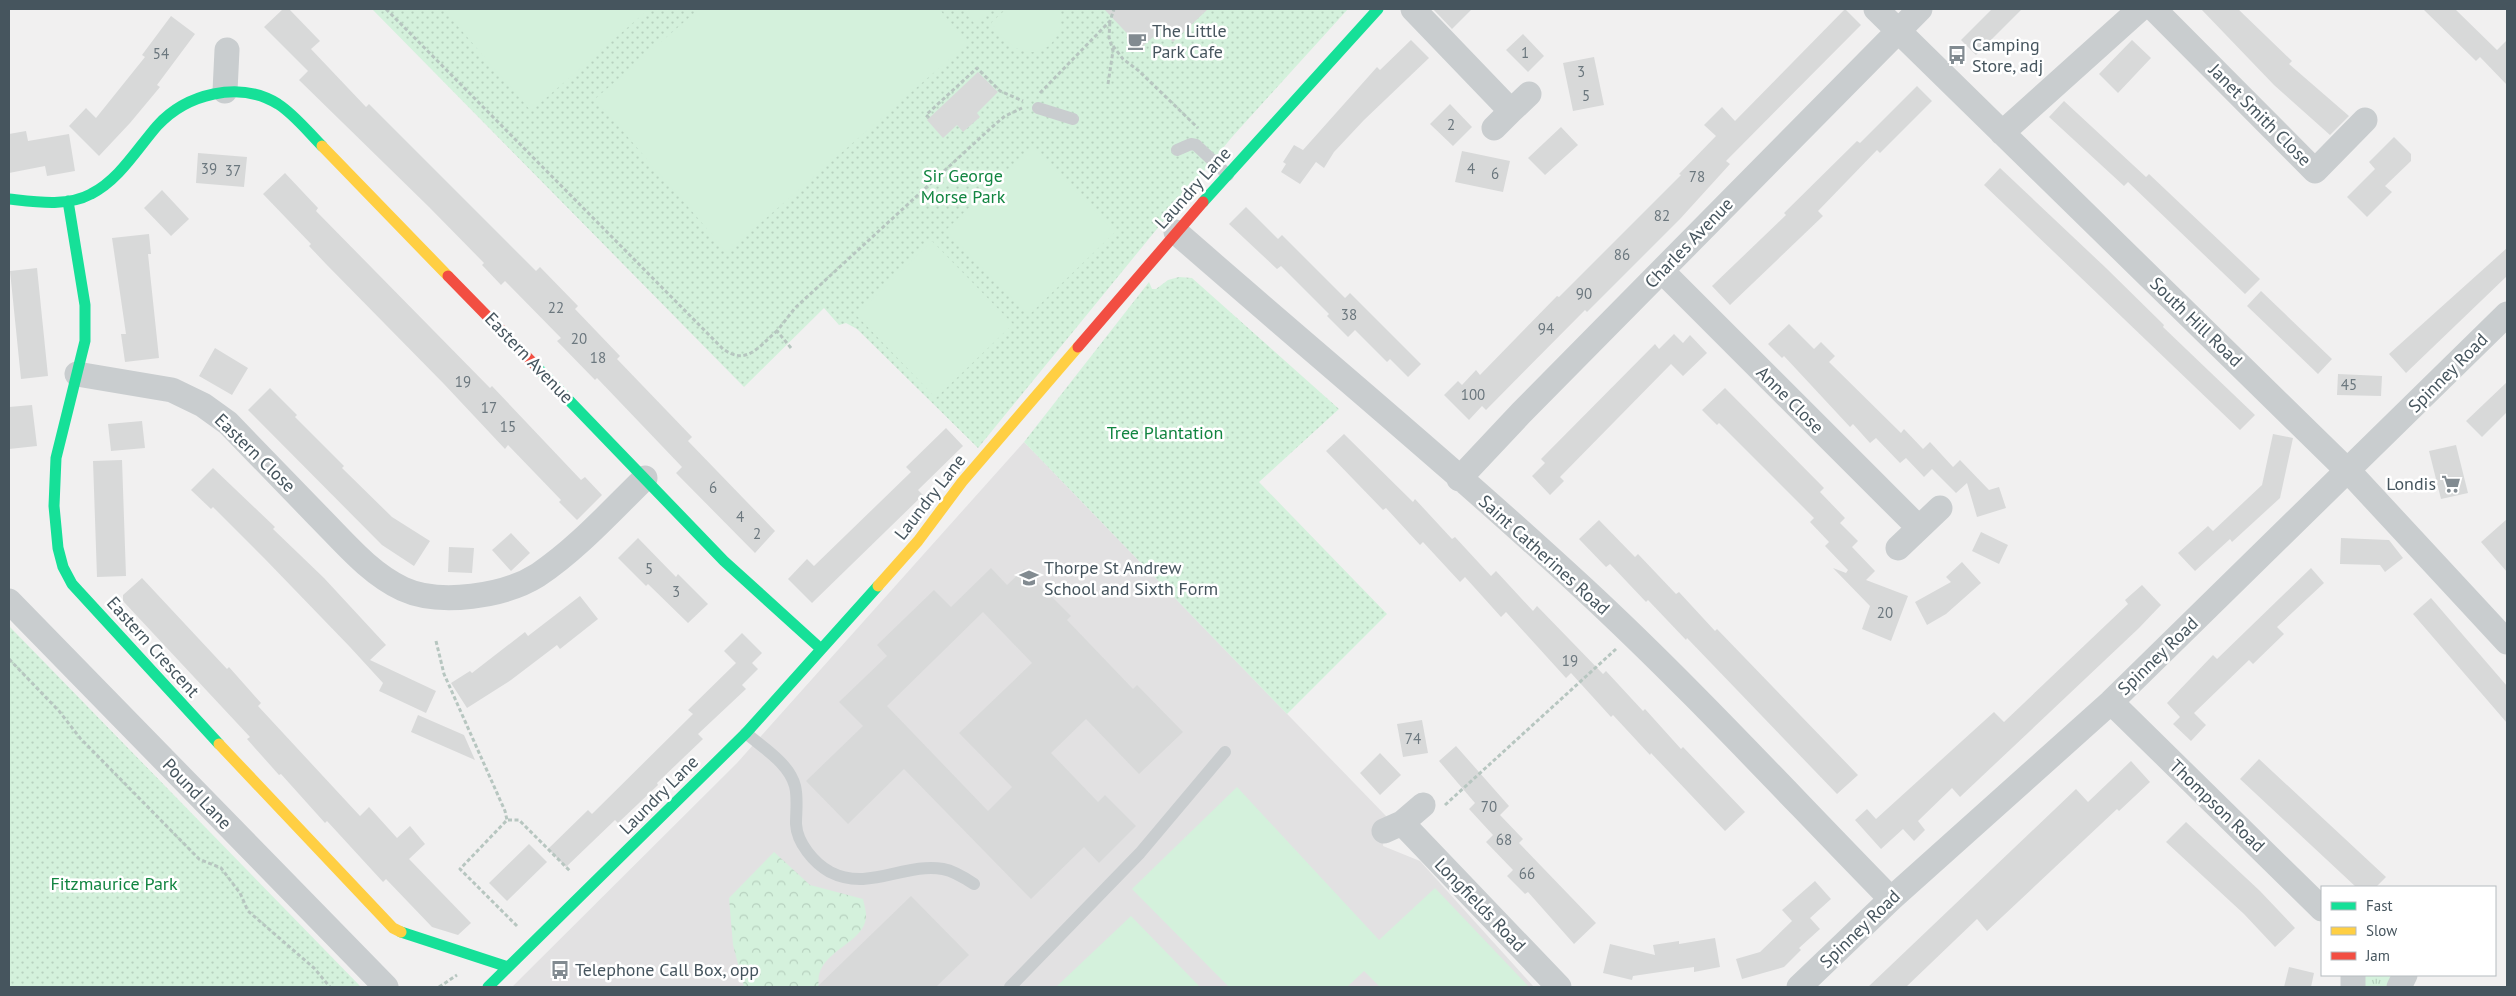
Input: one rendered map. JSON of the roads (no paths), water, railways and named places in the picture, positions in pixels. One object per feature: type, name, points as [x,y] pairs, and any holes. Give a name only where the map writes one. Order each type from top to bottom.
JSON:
[{"type":"street","name":"Laundry Lane","points":[[488,987],[589,890],[746,733],[918,541],[962,482],[1176,232],[1378,9]]},
{"type":"street","points":[[1413,9],[1511,111]]},
{"type":"street","name":"South Hill Road","points":[[1876,9],[2348,471],[2507,642]]},
{"type":"street","name":"Charles Avenue","points":[[1459,479],[1520,413],[1920,9]]},
{"type":"street","points":[[2002,133],[2140,9]]},
{"type":"street","name":"Janet Smith Close","points":[[2154,9],[2315,171],[2365,120]]},
{"type":"street","points":[[225,91],[226,50]]},
{"type":"street","name":"Eastern Avenue","points":[[9,200],[41,203],[68,201],[91,195],[111,179],[170,114],[197,99],[225,91],[252,94],[276,102],[302,125],[724,561],[821,649]]},
{"type":"street","name":"Eastern Crescent","points":[[68,201],[85,305],[85,341],[56,458],[54,506],[60,554],[63,567],[72,584],[159,682],[393,928],[404,934],[508,968]]},
{"type":"street","name":"Saint Catherines Road","points":[[1176,232],[1522,533],[1632,636],[1891,899]]},
{"type":"street","name":"Anne Close","points":[[1662,271],[1919,528]]},
{"type":"street","name":"Spinney Road","points":[[1799,987],[1891,899],[2111,702],[2507,314]]},
{"type":"street","name":"Eastern Close","points":[[77,374],[172,390],[203,405],[228,423],[362,562],[404,590],[430,596],[464,598],[510,587],[536,576],[564,556],[645,478]]},
{"type":"street","points":[[1898,548],[1940,508]]},
{"type":"street","name":"Pound Lane","points":[[9,601],[386,987]]},
{"type":"street","name":"Thompson Road","points":[[2111,702],[2321,909]]},
{"type":"street","name":"Longfields Road","points":[[1432,806],[1393,827],[1559,987]]},
{"type":"lane","points":[[1034,103],[1073,119]]},
{"type":"lane","points":[[1177,150],[1191,144],[1196,145],[1228,175]]},
{"type":"lane","points":[[746,733],[785,767],[795,785],[796,825],[800,840],[812,857],[830,872],[849,879],[876,879],[925,868],[944,869],[974,884]]},
{"type":"lane","points":[[1010,987],[1140,853],[1224,752]]},
{"type":"place","name":"The Little Park Cafe","points":[[1137,41]]},
{"type":"place","name":"Camping Store, adj","points":[[1957,55]]},
{"type":"place","name":"Londis","points":[[2451,484]]},
{"type":"place","name":"Thorpe St Andrew School and Sixth Form","points":[[1029,578]]},
{"type":"place","name":"Telephone Call Box, opp","points":[[560,970]]},
{"type":"park label","name":"Sir George Morse Park","points":[[963,186]]},
{"type":"park label","name":"Tree Plantation","points":[[1165,433]]},
{"type":"park label","name":"Fitzmaurice Park","points":[[114,884]]}]
